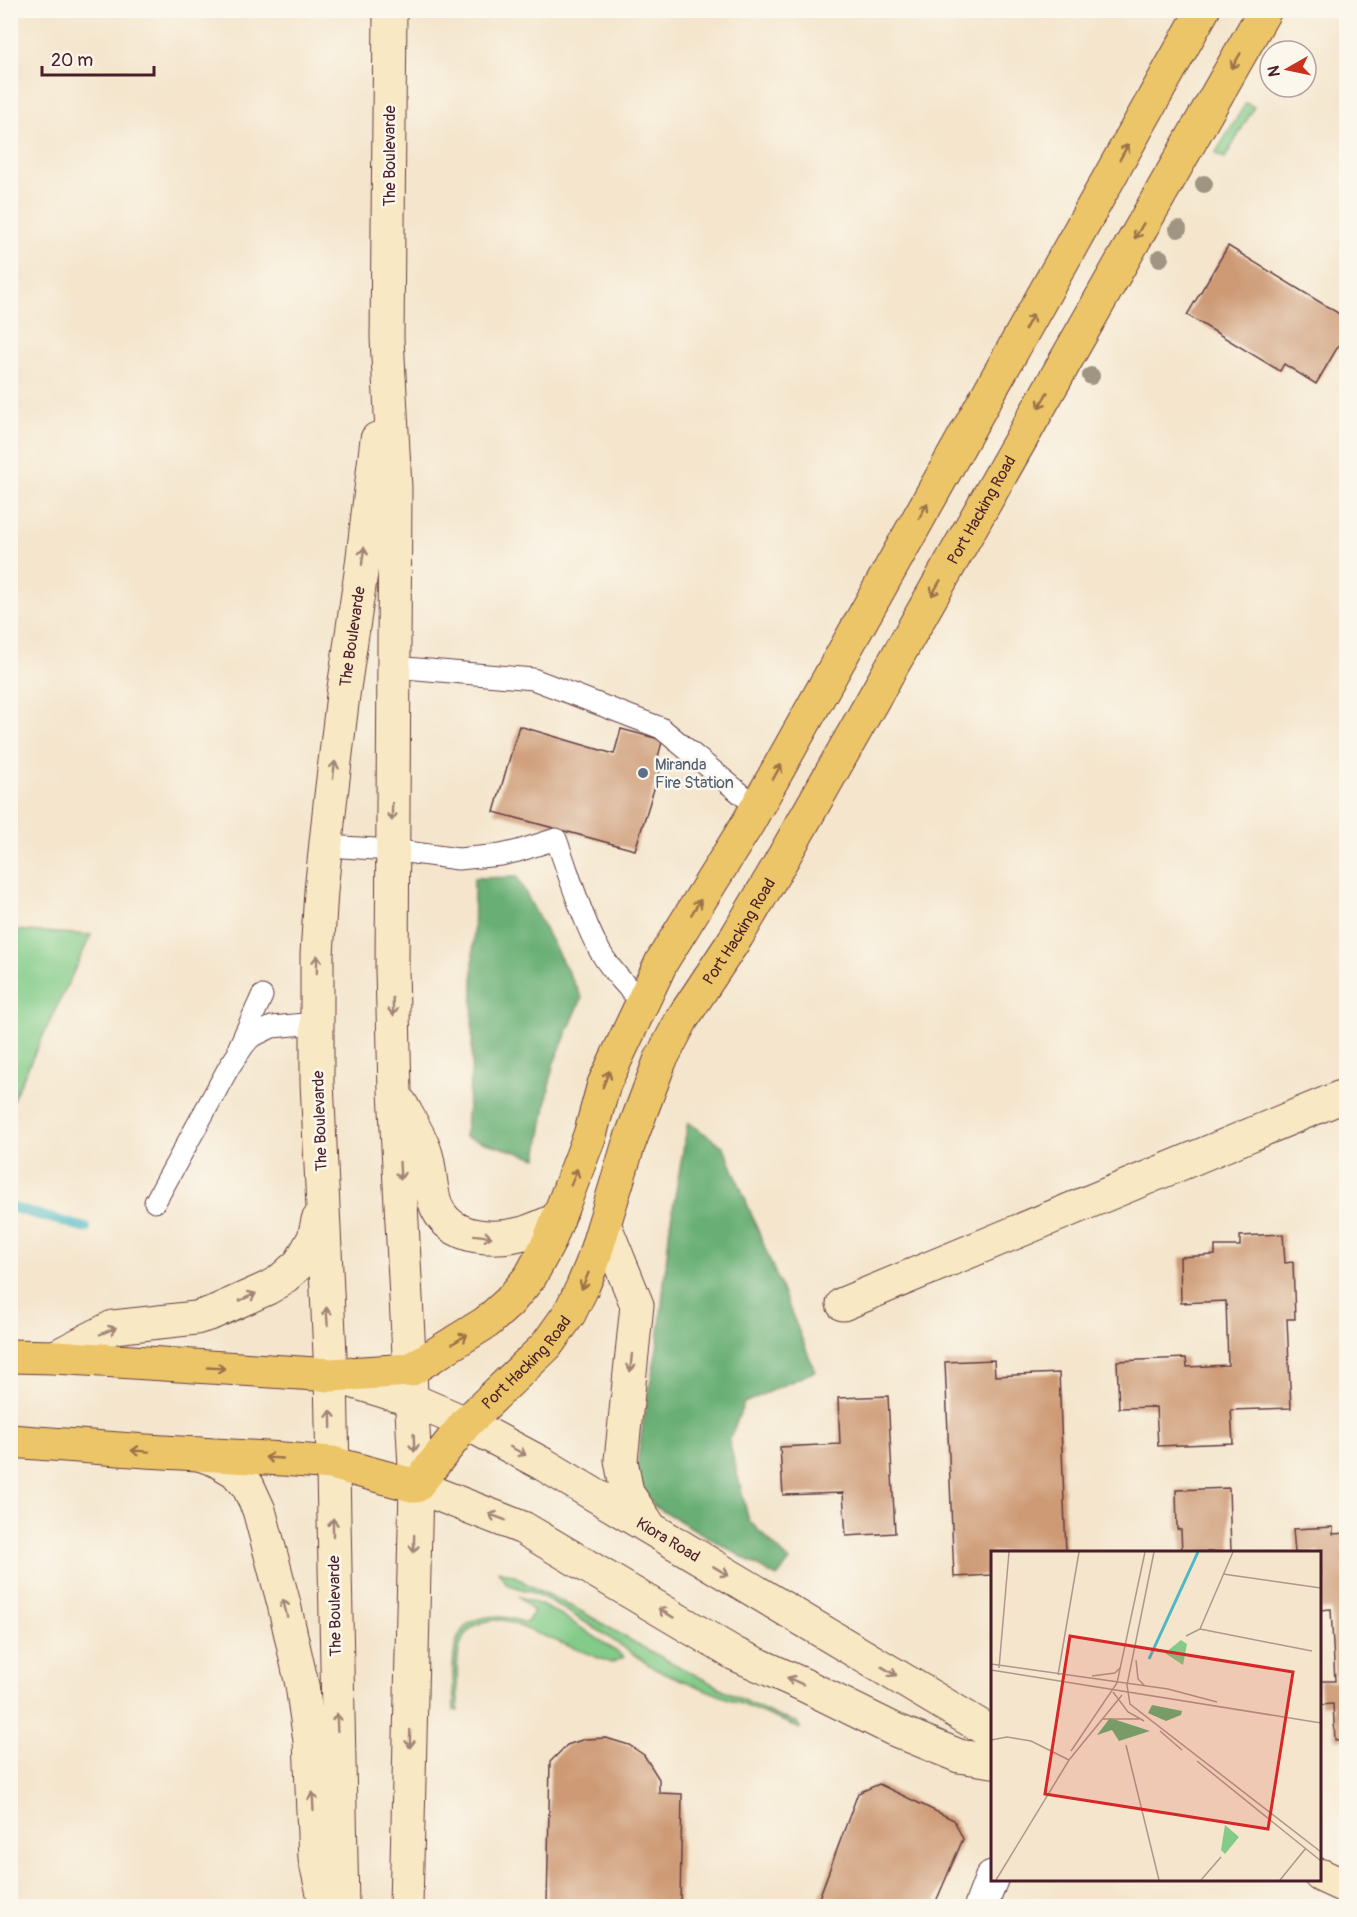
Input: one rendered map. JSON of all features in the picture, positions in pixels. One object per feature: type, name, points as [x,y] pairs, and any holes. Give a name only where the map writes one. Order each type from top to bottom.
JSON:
[{"type":"main road","name":"The Boulevarde","points":[[390,10],[387,338],[395,488],[392,969],[395,1091],[416,1486],[406,1906]]},
{"type":"main road","points":[[10,1356],[55,1356],[331,1375],[411,1385],[509,1302],[530,1277],[542,1256],[590,1136],[604,1084],[662,961],[758,807],[1203,10]]},
{"type":"main road","name":"Port Hacking Road","points":[[416,1486],[466,1423],[546,1347],[559,1329],[582,1288],[605,1226],[635,1127],[670,1040],[682,1018],[737,936],[776,870],[1265,10]]},
{"type":"main road","name":"The Boulevarde","points":[[342,1906],[331,1375],[321,1195],[316,1023],[317,955],[326,846],[343,695],[361,573],[387,338]]},
{"type":"main road","points":[[395,1091],[427,1156],[436,1205],[447,1222],[467,1234],[492,1238],[522,1233],[558,1219]]},
{"type":"main road","points":[[843,1304],[1347,1095]]},
{"type":"main road","points":[[55,1356],[113,1327],[196,1318],[212,1313],[274,1284],[300,1263],[309,1250],[318,1221],[321,1195]]},
{"type":"main road","points":[[605,1226],[637,1305],[621,1461],[624,1483],[633,1503],[653,1531]]},
{"type":"main road","name":"Kiora Road","points":[[411,1385],[466,1423],[543,1464],[991,1732]]},
{"type":"main road","points":[[10,1441],[332,1463],[416,1486],[523,1528],[735,1653],[804,1684],[893,1729],[959,1756],[991,1761]]},
{"type":"main road","points":[[199,1455],[216,1460],[235,1471],[248,1486],[259,1510],[284,1604],[302,1685],[310,1741],[315,1859],[326,1906]]},
{"type":"main road","points":[[1321,1875],[1347,1887]]},
{"type":"street","points":[[981,1906],[991,1881]]},
{"type":"lane","points":[[394,667],[521,677],[544,683],[661,728],[758,807]]},
{"type":"lane","points":[[326,846],[392,850],[458,859],[481,858],[518,851],[556,839],[596,944],[608,964],[642,1002]]},
{"type":"lane","points":[[155,1202],[230,1066],[262,996]]},
{"type":"lane","points":[[230,1066],[244,1045],[260,1032],[285,1025],[316,1023]]},
{"type":"green space","points":[[1246,103],[1254,107],[1225,158],[1217,155],[1216,152]]},
{"type":"green space","points":[[517,877],[582,998],[553,1065],[537,1158],[465,1137],[472,1063],[474,878]]},
{"type":"green space","points":[[10,930],[91,935],[12,1101],[10,1100]]},
{"type":"green space","points":[[688,1122],[724,1147],[815,1371],[744,1403],[729,1441],[749,1521],[790,1561],[777,1577],[654,1506],[636,1475],[658,1342],[670,1225]]},
{"type":"green space","points":[[498,1571],[512,1574],[743,1700],[779,1717],[797,1722],[800,1728],[655,1669],[554,1603],[537,1594],[507,1584]]},
{"type":"green space","points":[[520,1597],[561,1615],[624,1657],[611,1663],[504,1620],[485,1621],[472,1627],[464,1637],[459,1649],[458,1710],[454,1710],[454,1660],[460,1633],[467,1625],[485,1617],[506,1617],[526,1623],[534,1612]]},
{"type":"building","points":[[1228,246],[1346,318],[1346,333],[1316,384],[1284,364],[1280,371],[1187,315]]},
{"type":"building","points":[[519,726],[614,754],[621,729],[659,739],[662,742],[655,768],[660,770],[635,850],[494,812]]},
{"type":"building","points":[[1283,1234],[1285,1263],[1293,1262],[1295,1319],[1287,1319],[1291,1408],[1231,1410],[1233,1443],[1158,1446],[1156,1407],[1119,1408],[1117,1361],[1186,1358],[1187,1367],[1228,1365],[1226,1301],[1181,1303],[1180,1257],[1215,1255],[1215,1246],[1240,1246],[1240,1236]]},
{"type":"building","points":[[994,1360],[995,1376],[1059,1373],[1066,1551],[991,1551],[991,1575],[954,1577],[945,1362]]},
{"type":"building","points":[[888,1396],[895,1533],[846,1536],[843,1493],[783,1495],[780,1447],[840,1444],[838,1398]]},
{"type":"building","points":[[1229,1488],[1231,1551],[1182,1551],[1181,1530],[1177,1529],[1176,1490]]},
{"type":"building","points":[[1333,1527],[1333,1534],[1346,1533],[1346,1739],[1335,1740],[1333,1704],[1321,1705],[1321,1681],[1335,1681],[1331,1609],[1321,1610],[1321,1551],[1295,1551],[1293,1529]]},
{"type":"building","points":[[606,1738],[629,1745],[644,1755],[659,1779],[659,1793],[682,1794],[680,1906],[547,1906],[550,1762],[567,1745],[585,1739]]},
{"type":"building","points":[[879,1784],[954,1820],[963,1839],[934,1906],[816,1906],[858,1793]]},
{"type":"waterway","points":[[10,1207],[86,1228]]},
{"type":"place","name":"Miranda Fire Station","points":[[643,773]]}]
